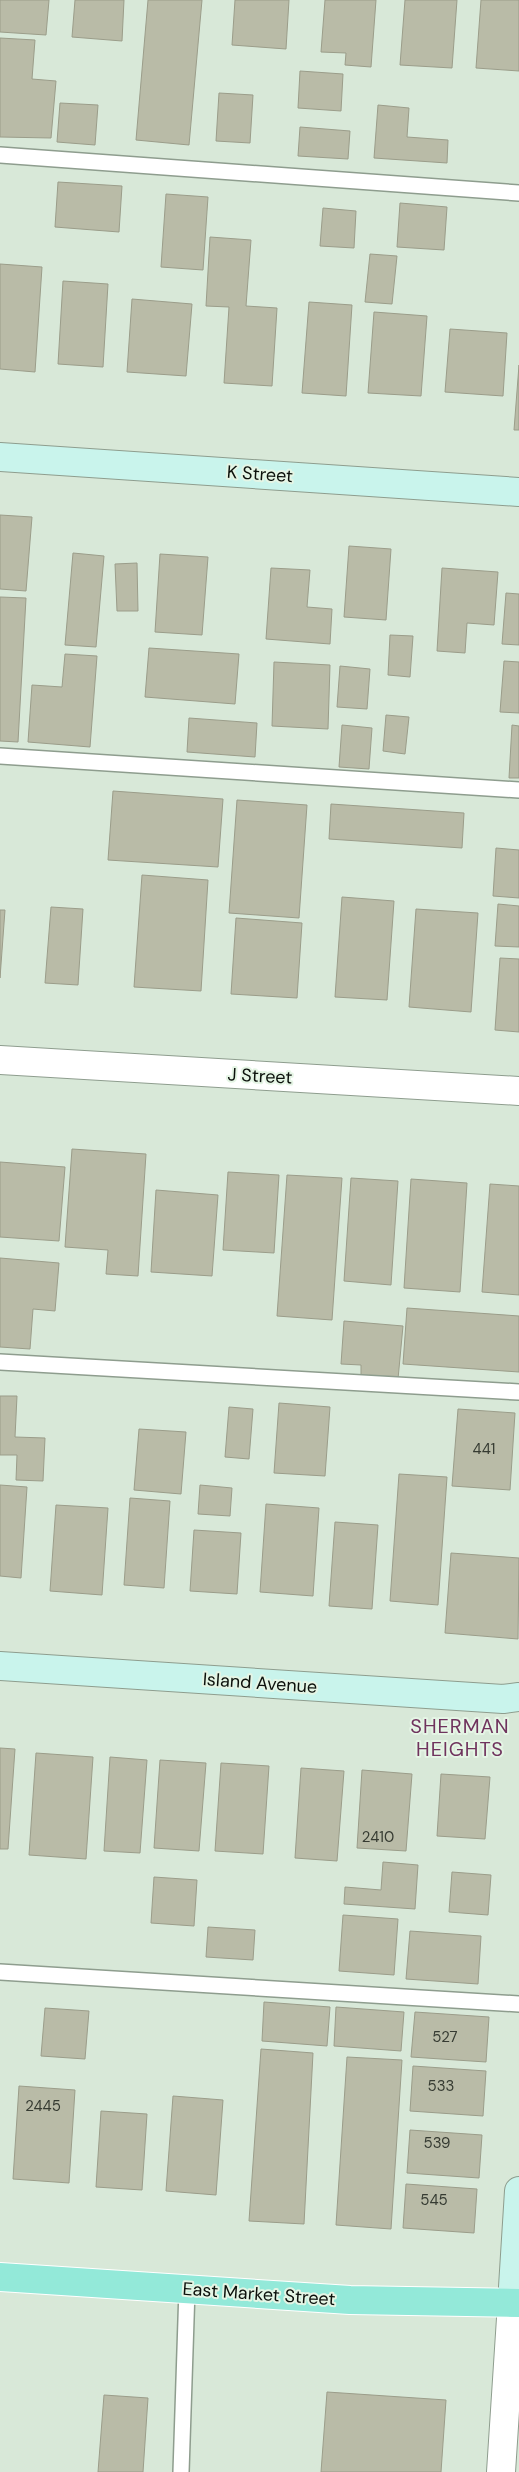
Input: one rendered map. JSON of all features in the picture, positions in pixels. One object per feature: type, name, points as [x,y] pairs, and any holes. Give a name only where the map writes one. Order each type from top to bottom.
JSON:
[{"type":"main road","name":"East Market Street","points":[[0,2277],[350,2300],[515,2303]]},
{"type":"street","name":"K Street","points":[[0,456],[519,492]]},
{"type":"street","name":"J Street","points":[[0,1060],[519,1091]]},
{"type":"street","name":"Island Avenue","points":[[0,1666],[503,1699],[519,1696]]},
{"type":"street","points":[[501,2472],[515,2303],[519,2191]]},
{"type":"lane","points":[[0,155],[519,193]]},
{"type":"lane","points":[[0,756],[519,790]]},
{"type":"lane","points":[[0,1362],[519,1392]]},
{"type":"lane","points":[[0,1972],[519,2004]]},
{"type":"lane","points":[[181,2472],[187,2290]]},
{"type":"building","points":[[0,0],[49,0],[46,35],[0,32]]},
{"type":"building","points":[[75,0],[124,0],[122,41],[72,37]]},
{"type":"building","points":[[148,0],[202,0],[189,145],[136,140]]},
{"type":"building","points":[[235,0],[289,0],[286,49],[232,45]]},
{"type":"building","points":[[325,0],[376,0],[371,67],[345,65],[346,53],[321,52]]},
{"type":"building","points":[[405,0],[457,0],[452,68],[400,65]]},
{"type":"building","points":[[481,0],[519,0],[519,71],[476,68]]},
{"type":"building","points":[[0,38],[35,40],[32,79],[56,81],[51,138],[0,137]]},
{"type":"building","points":[[300,71],[343,74],[341,111],[298,108]]},
{"type":"building","points":[[219,93],[253,95],[250,143],[216,141]]},
{"type":"building","points":[[60,103],[98,105],[95,145],[57,142]]},
{"type":"building","points":[[378,105],[409,108],[407,137],[448,140],[447,163],[374,158]]},
{"type":"building","points":[[300,127],[350,131],[348,159],[298,156]]},
{"type":"building","points":[[58,182],[122,186],[119,232],[55,227]]},
{"type":"building","points":[[166,194],[208,197],[203,270],[161,267]]},
{"type":"building","points":[[400,203],[447,207],[444,250],[397,247]]},
{"type":"building","points":[[323,208],[356,211],[354,248],[320,246]]},
{"type":"building","points":[[210,237],[251,240],[246,306],[277,308],[272,386],[224,383],[229,307],[206,306]]},
{"type":"building","points":[[370,254],[397,256],[392,304],[365,302]]},
{"type":"building","points":[[0,264],[42,267],[35,372],[0,369]]},
{"type":"building","points":[[63,281],[108,284],[103,367],[58,364]]},
{"type":"building","points":[[132,299],[192,304],[186,376],[127,372]]},
{"type":"building","points":[[309,302],[352,305],[346,396],[302,393]]},
{"type":"building","points":[[374,312],[427,316],[421,396],[368,393]]},
{"type":"building","points":[[450,329],[507,333],[503,396],[445,392]]},
{"type":"building","points":[[519,365],[519,430],[514,430]]},
{"type":"building","points":[[0,515],[32,517],[26,591],[0,589]]},
{"type":"building","points":[[349,546],[391,549],[386,620],[344,617]]},
{"type":"building","points":[[73,553],[104,556],[96,647],[65,645]]},
{"type":"building","points":[[160,554],[208,557],[202,635],[155,632]]},
{"type":"building","points":[[137,563],[138,611],[117,611],[115,564]]},
{"type":"building","points":[[271,568],[310,570],[307,607],[332,609],[330,644],[266,639]]},
{"type":"building","points":[[442,568],[498,572],[494,625],[467,623],[465,653],[437,651]]},
{"type":"building","points":[[506,593],[519,594],[519,645],[502,644]]},
{"type":"building","points":[[0,597],[26,598],[18,742],[0,741]]},
{"type":"building","points":[[390,635],[413,636],[410,677],[388,675]]},
{"type":"building","points":[[149,648],[239,654],[235,704],[145,697]]},
{"type":"building","points":[[65,654],[97,656],[90,747],[28,742],[32,685],[62,687]]},
{"type":"building","points":[[504,661],[519,662],[519,713],[500,712]]},
{"type":"building","points":[[274,662],[330,665],[328,729],[272,726]]},
{"type":"building","points":[[340,666],[370,669],[367,709],[337,707]]},
{"type":"building","points":[[386,715],[409,717],[405,754],[383,751]]},
{"type":"building","points":[[189,718],[257,723],[255,757],[187,752]]},
{"type":"building","points":[[342,725],[372,728],[369,769],[339,767]]},
{"type":"building","points":[[512,725],[519,726],[519,778],[509,778]]},
{"type":"building","points":[[113,791],[223,799],[218,867],[108,860]]},
{"type":"building","points":[[237,800],[307,805],[299,918],[229,913]]},
{"type":"building","points":[[331,804],[464,813],[462,848],[329,839]]},
{"type":"building","points":[[496,848],[519,850],[519,898],[493,896]]},
{"type":"building","points":[[142,875],[208,880],[201,991],[134,987]]},
{"type":"building","points":[[342,897],[394,901],[387,1000],[335,997]]},
{"type":"building","points":[[498,904],[519,906],[519,947],[495,946]]},
{"type":"building","points":[[51,907],[83,909],[78,985],[45,983]]},
{"type":"building","points":[[416,909],[478,913],[471,1012],[409,1007]]},
{"type":"building","points":[[0,910],[5,910],[0,978]]},
{"type":"building","points":[[236,918],[302,923],[297,998],[231,994]]},
{"type":"building","points":[[500,958],[519,959],[519,1032],[495,1030]]},
{"type":"building","points":[[72,1149],[146,1154],[138,1276],[106,1274],[108,1250],[65,1247]]},
{"type":"building","points":[[0,1162],[65,1167],[59,1241],[0,1237]]},
{"type":"building","points":[[228,1172],[279,1175],[274,1253],[223,1250]]},
{"type":"building","points":[[287,1175],[342,1178],[332,1320],[277,1316]]},
{"type":"building","points":[[351,1178],[398,1181],[391,1285],[344,1281]]},
{"type":"building","points":[[411,1179],[467,1183],[460,1292],[404,1288]]},
{"type":"building","points":[[490,1184],[519,1186],[519,1295],[482,1292]]},
{"type":"building","points":[[156,1190],[218,1195],[212,1276],[151,1272]]},
{"type":"building","points":[[0,1258],[59,1263],[55,1311],[33,1309],[30,1349],[0,1347]]},
{"type":"building","points":[[407,1308],[519,1316],[519,1372],[403,1364]]},
{"type":"building","points":[[344,1321],[403,1326],[398,1379],[361,1375],[361,1365],[341,1364]]},
{"type":"building","points":[[0,1396],[17,1396],[15,1437],[45,1438],[43,1481],[16,1480],[17,1455],[0,1455]]},
{"type":"building","points":[[279,1403],[330,1407],[325,1476],[274,1473]]},
{"type":"building","points":[[229,1407],[253,1409],[249,1459],[225,1457]]},
{"type":"building","points":[[458,1409],[515,1413],[510,1490],[452,1486]]},
{"type":"building","points":[[139,1429],[186,1432],[181,1494],[134,1490]]},
{"type":"building","points":[[399,1474],[447,1477],[438,1605],[390,1601]]},
{"type":"building","points":[[0,1485],[27,1487],[21,1578],[0,1576]]},
{"type":"building","points":[[200,1485],[232,1488],[230,1516],[198,1514]]},
{"type":"building","points":[[130,1498],[170,1501],[164,1588],[124,1585]]},
{"type":"building","points":[[266,1504],[319,1508],[313,1596],[260,1592]]},
{"type":"building","points":[[56,1505],[108,1508],[102,1595],[50,1591]]},
{"type":"building","points":[[335,1522],[378,1525],[372,1609],[329,1606]]},
{"type":"building","points":[[194,1530],[241,1533],[237,1594],[190,1591]]},
{"type":"building","points":[[451,1553],[519,1558],[518,1639],[445,1633]]},
{"type":"building","points":[[0,1748],[15,1749],[8,1849],[0,1849]]},
{"type":"building","points":[[36,1753],[93,1757],[86,1859],[29,1855]]},
{"type":"building","points":[[110,1757],[147,1760],[140,1853],[104,1851]]},
{"type":"building","points":[[160,1760],[206,1763],[199,1851],[154,1848]]},
{"type":"building","points":[[221,1763],[269,1766],[263,1854],[215,1851]]},
{"type":"building","points":[[301,1768],[344,1771],[337,1861],[295,1858]]},
{"type":"building","points":[[362,1770],[412,1774],[406,1851],[357,1848]]},
{"type":"building","points":[[441,1774],[490,1777],[485,1839],[437,1836]]},
{"type":"building","points":[[383,1862],[418,1865],[415,1909],[344,1904],[345,1887],[381,1890]]},
{"type":"building","points":[[452,1872],[491,1875],[488,1915],[449,1912]]},
{"type":"building","points":[[154,1877],[197,1880],[194,1926],[151,1923]]},
{"type":"building","points":[[343,1915],[398,1919],[394,1975],[339,1971]]},
{"type":"building","points":[[208,1927],[255,1930],[253,1960],[206,1957]]},
{"type":"building","points":[[410,1931],[481,1936],[478,1984],[406,1979]]},
{"type":"building","points":[[264,2002],[330,2007],[327,2046],[262,2041]]},
{"type":"building","points":[[336,2007],[404,2012],[401,2051],[334,2046]]},
{"type":"building","points":[[45,2008],[89,2011],[85,2059],[41,2056]]},
{"type":"building","points":[[415,2012],[489,2017],[486,2062],[411,2057]]},
{"type":"building","points":[[261,2049],[313,2053],[304,2224],[249,2221]]},
{"type":"building","points":[[347,2057],[402,2060],[391,2229],[336,2225]]},
{"type":"building","points":[[413,2066],[486,2071],[483,2116],[410,2111]]},
{"type":"building","points":[[19,2086],[75,2090],[69,2183],[13,2179]]},
{"type":"building","points":[[173,2096],[223,2100],[216,2195],[166,2191]]},
{"type":"building","points":[[101,2111],[147,2114],[142,2190],[96,2187]]},
{"type":"building","points":[[410,2130],[482,2135],[479,2178],[407,2173]]},
{"type":"building","points":[[406,2184],[477,2189],[474,2233],[403,2228]]},
{"type":"building","points":[[327,2392],[446,2400],[441,2472],[321,2472]]},
{"type":"building","points":[[104,2395],[148,2398],[143,2472],[98,2472]]},
{"type":"district","name":"SHERMAN HEIGHTS","points":[[460,1738]]}]
